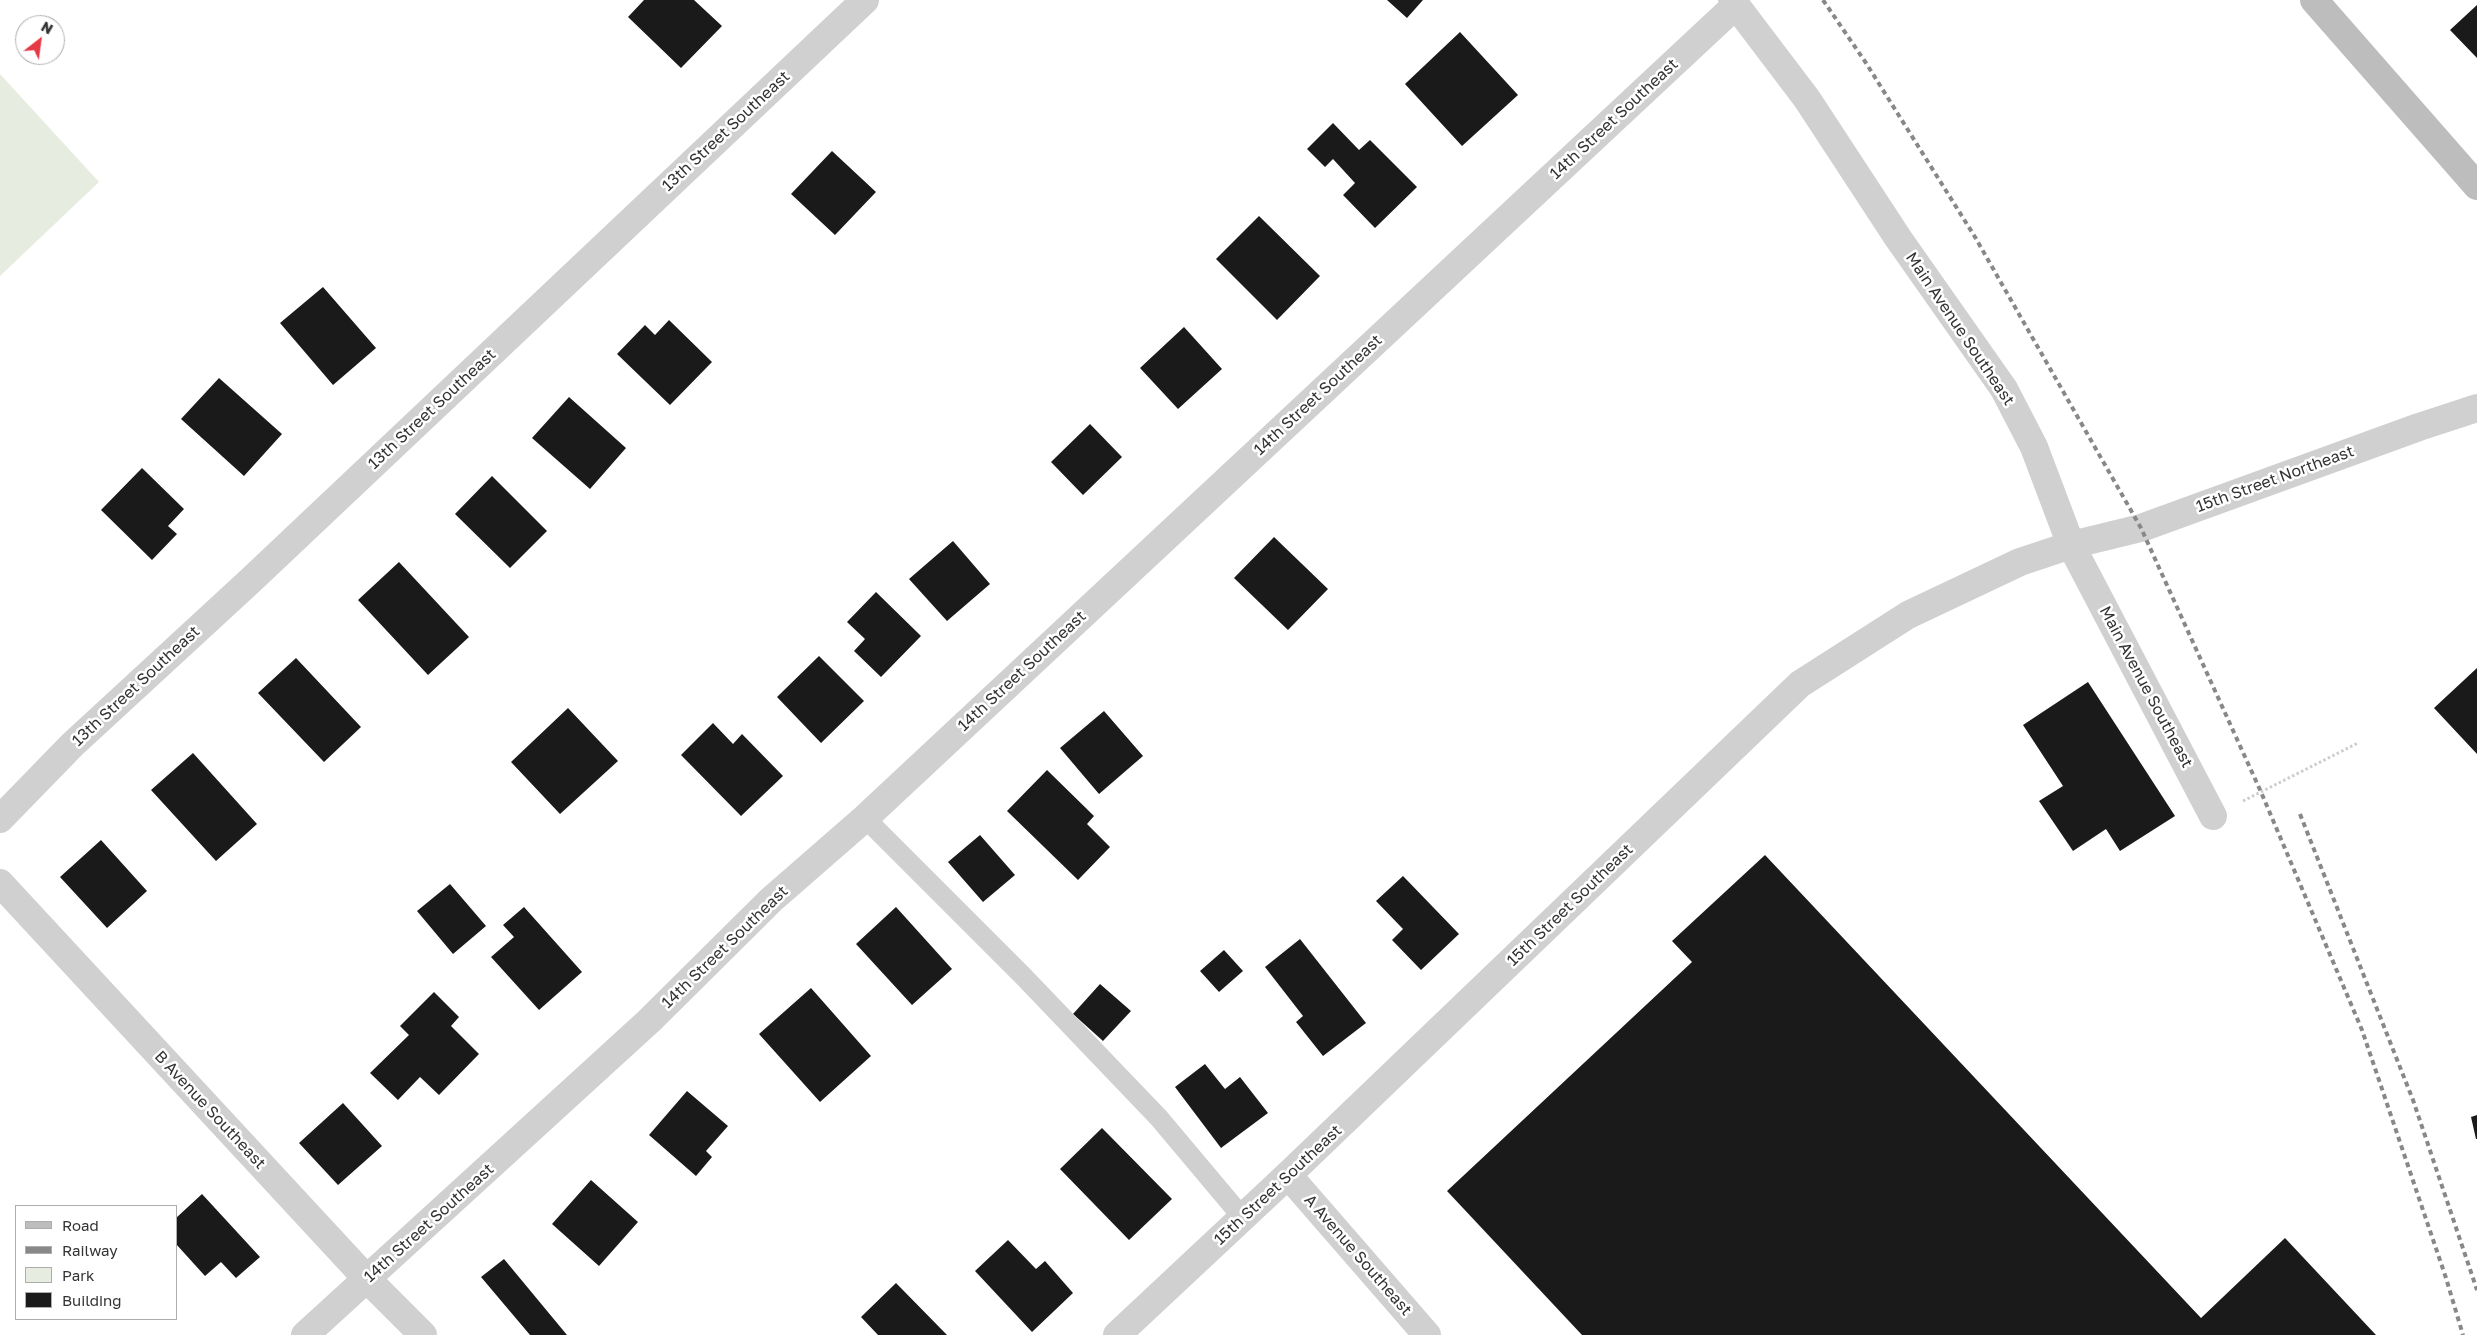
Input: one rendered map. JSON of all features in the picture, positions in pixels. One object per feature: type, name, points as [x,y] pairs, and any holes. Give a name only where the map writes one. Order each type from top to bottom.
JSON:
[{"type":"main road","points":[[2314,0],[2477,186]]},
{"type":"street","name":"13th Street Southeast","points":[[0,819],[72,745],[250,581],[865,0]]},
{"type":"street","name":"Main Avenue Southeast","points":[[1734,2],[1807,99],[1898,238],[2004,389],[2034,447],[2071,545],[2213,816]]},
{"type":"street","name":"14th Street Southeast","points":[[305,1335],[649,1021],[771,900],[865,818],[1734,2]]},
{"type":"street","name":"15th Street Northeast","points":[[2071,545],[2141,528],[2477,408]]},
{"type":"street","name":"15th Street Southeast","points":[[1118,1335],[1243,1218],[1800,684],[1908,615],[2020,562],[2071,545]]},
{"type":"street","name":"B Avenue Southeast","points":[[0,883],[366,1278],[423,1335]]},
{"type":"street","name":"A Avenue Southeast","points":[[1288,1175],[1427,1335]]},
{"type":"lane","points":[[865,818],[1024,976],[1159,1118],[1243,1218]]},
{"type":"path","points":[[2213,816],[2358,743]]},
{"type":"green space","points":[[0,74],[99,182],[0,276]]},
{"type":"building","points":[[644,0],[694,0],[722,26],[681,68],[628,17]]},
{"type":"building","points":[[1387,0],[1423,0],[1407,18]]},
{"type":"building","points":[[2477,5],[2477,58],[2450,30]]},
{"type":"building","points":[[1460,32],[1518,95],[1462,146],[1405,84]]},
{"type":"building","points":[[1333,123],[1359,150],[1370,140],[1417,187],[1375,228],[1343,195],[1355,183],[1333,159],[1325,167],[1307,149]]},
{"type":"building","points":[[832,151],[876,192],[835,235],[791,194]]},
{"type":"building","points":[[1259,216],[1320,276],[1277,320],[1216,259]]},
{"type":"building","points":[[323,287],[376,348],[333,385],[280,323]]},
{"type":"building","points":[[669,320],[712,362],[670,405],[617,354],[645,325],[655,335]]},
{"type":"building","points":[[1184,327],[1222,369],[1178,409],[1140,368]]},
{"type":"building","points":[[219,378],[282,434],[244,476],[181,419]]},
{"type":"building","points":[[569,397],[626,448],[590,489],[532,438]]},
{"type":"building","points":[[1090,424],[1122,457],[1083,495],[1051,462]]},
{"type":"building","points":[[142,468],[184,509],[168,526],[177,534],[152,560],[101,510]]},
{"type":"building","points":[[492,476],[547,531],[510,568],[455,514]]},
{"type":"building","points":[[1274,537],[1328,589],[1288,630],[1234,578]]},
{"type":"building","points":[[953,541],[990,584],[947,621],[909,579]]},
{"type":"building","points":[[399,562],[469,637],[428,675],[358,600]]},
{"type":"building","points":[[876,592],[921,636],[881,677],[854,651],[865,639],[847,622]]},
{"type":"building","points":[[819,656],[864,701],[821,743],[777,697]]},
{"type":"building","points":[[296,658],[361,727],[324,762],[258,693]]},
{"type":"building","points":[[2477,668],[2477,754],[2434,708]]},
{"type":"building","points":[[2088,682],[2175,816],[2120,851],[2106,829],[2073,851],[2039,801],[2063,786],[2023,725]]},
{"type":"building","points":[[568,708],[618,761],[560,814],[511,762]]},
{"type":"building","points":[[1104,711],[1143,756],[1099,794],[1060,748]]},
{"type":"building","points":[[713,723],[733,744],[742,734],[783,776],[741,816],[681,755]]},
{"type":"building","points":[[193,753],[257,824],[216,861],[151,790]]},
{"type":"building","points":[[1047,770],[1094,816],[1087,824],[1110,847],[1078,880],[1007,811]]},
{"type":"building","points":[[980,835],[1015,875],[983,902],[948,862]]},
{"type":"building","points":[[101,840],[147,891],[107,928],[60,877]]},
{"type":"building","points":[[1765,855],[2201,1318],[2285,1238],[2376,1335],[1582,1335],[1447,1191],[1692,962],[1672,941]]},
{"type":"building","points":[[1403,876],[1459,934],[1421,970],[1392,940],[1403,929],[1376,901]]},
{"type":"building","points":[[450,884],[486,926],[453,954],[417,911]]},
{"type":"building","points":[[524,907],[582,972],[539,1010],[491,957],[514,937],[503,925]]},
{"type":"building","points":[[896,907],[952,969],[912,1005],[856,944]]},
{"type":"building","points":[[1300,939],[1366,1023],[1323,1056],[1296,1022],[1303,1016],[1265,967]]},
{"type":"building","points":[[1224,950],[1243,971],[1219,992],[1200,971]]},
{"type":"building","points":[[1100,984],[1131,1011],[1103,1041],[1073,1014]]},
{"type":"building","points":[[811,988],[871,1056],[820,1102],[759,1034]]},
{"type":"building","points":[[434,992],[459,1017],[451,1026],[479,1054],[439,1095],[420,1077],[398,1100],[370,1073],[409,1035],[400,1026]]},
{"type":"building","points":[[1205,1064],[1225,1089],[1240,1077],[1268,1113],[1221,1148],[1175,1087]]},
{"type":"building","points":[[687,1091],[728,1126],[706,1151],[712,1157],[696,1176],[649,1135]]},
{"type":"building","points":[[343,1103],[382,1146],[338,1185],[299,1143]]},
{"type":"building","points":[[2477,1115],[2477,1139],[2476,1139],[2471,1117]]},
{"type":"building","points":[[1102,1128],[1172,1199],[1129,1240],[1060,1169]]},
{"type":"building","points":[[591,1180],[638,1222],[599,1266],[552,1224]]},
{"type":"building","points":[[202,1194],[260,1257],[236,1278],[221,1262],[205,1276],[178,1246],[178,1216]]},
{"type":"building","points":[[1008,1240],[1036,1269],[1045,1261],[1073,1293],[1032,1332],[975,1271]]},
{"type":"building","points":[[504,1259],[567,1335],[530,1335],[481,1277]]},
{"type":"building","points":[[896,1283],[947,1335],[878,1335],[861,1317]]},
{"type":"railway","points":[[1823,0],[1866,63],[1975,237],[2141,528],[2261,792],[2362,1030],[2446,1278],[2463,1335]]},
{"type":"railway","points":[[2300,814],[2413,1100],[2477,1290]]}]
